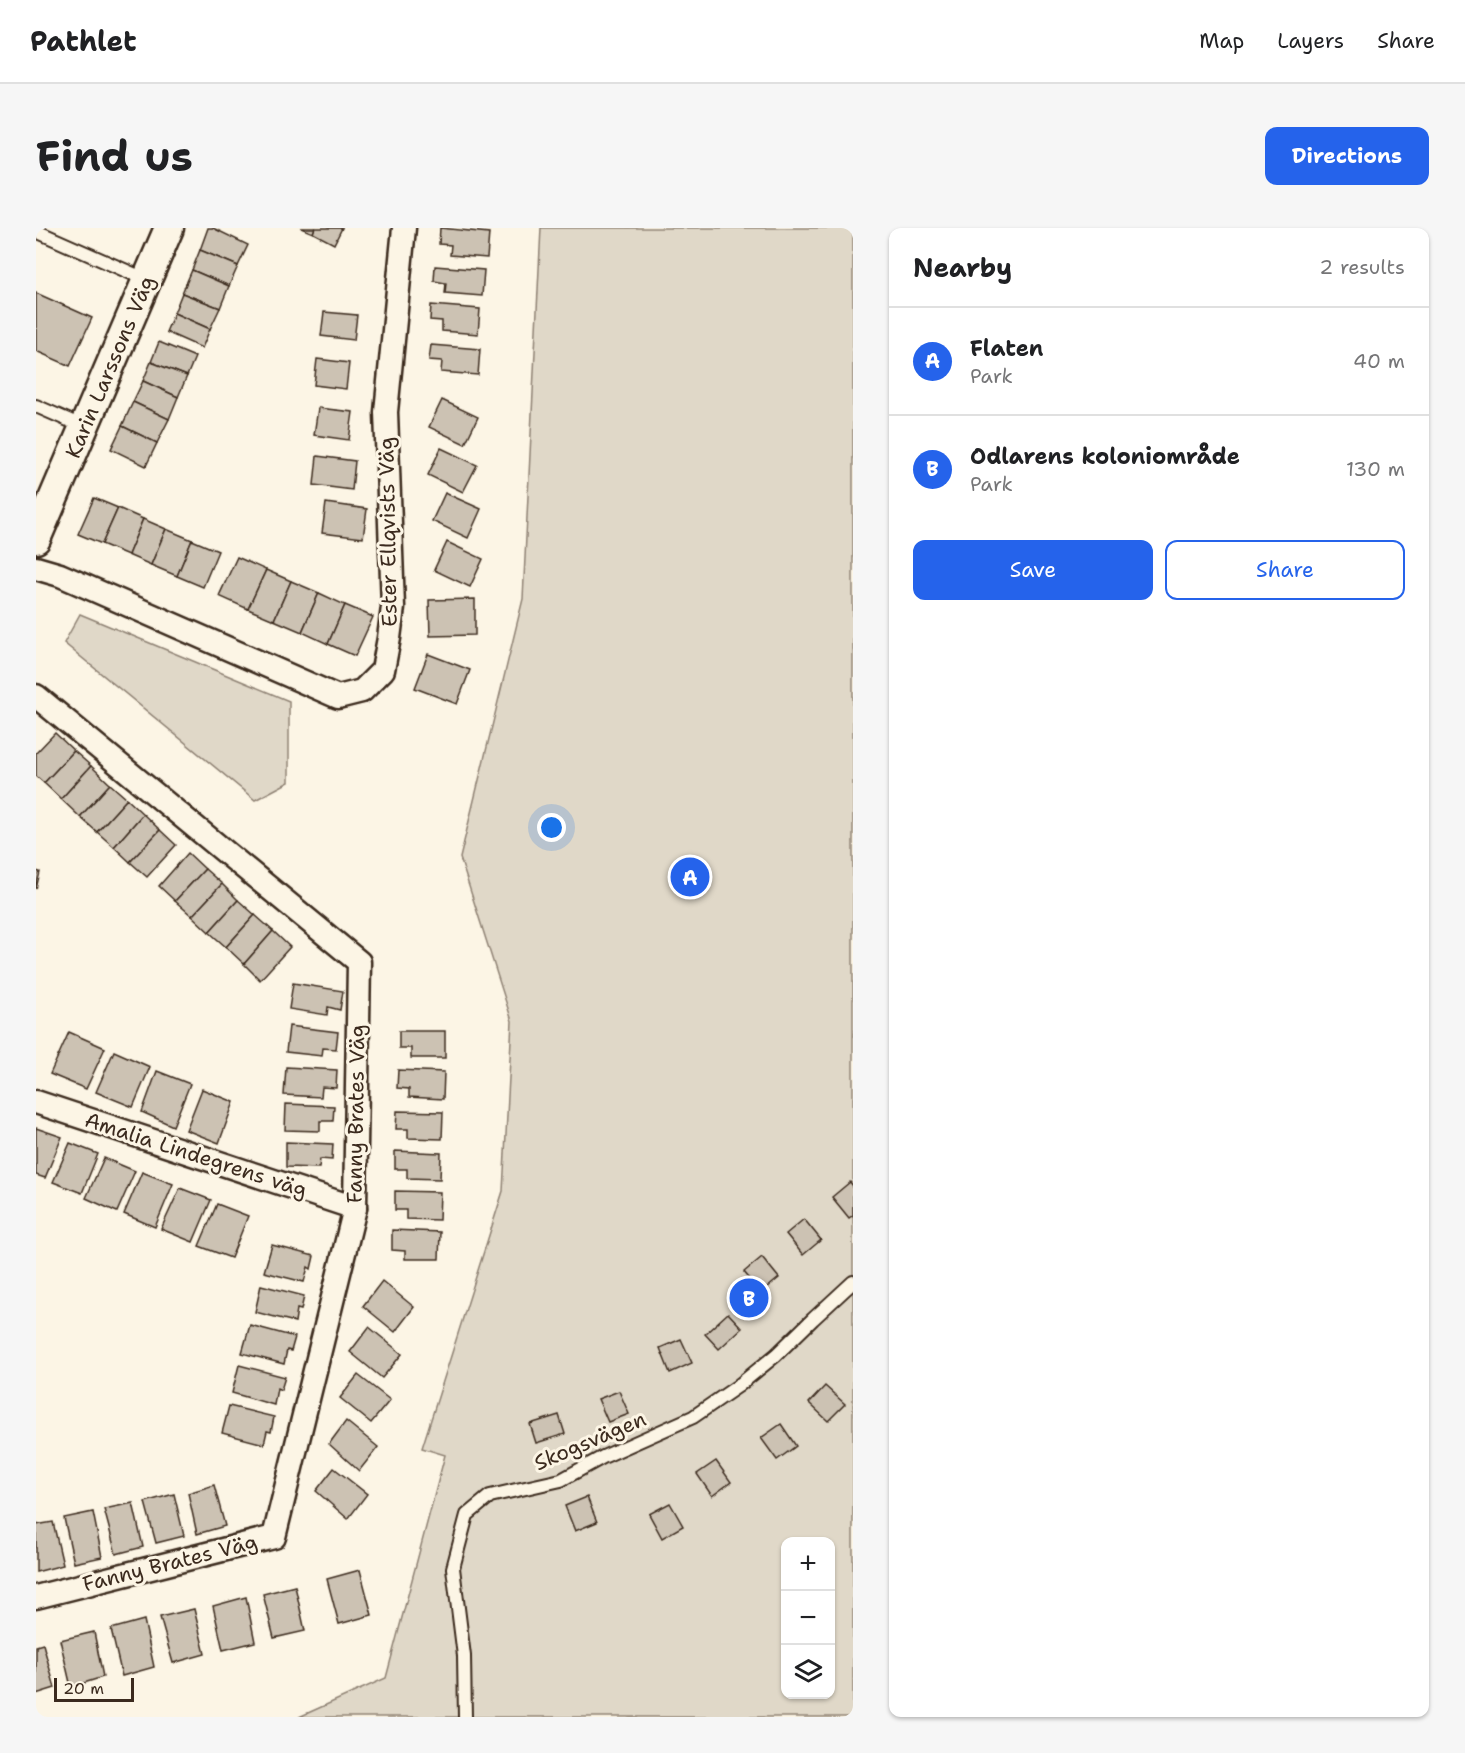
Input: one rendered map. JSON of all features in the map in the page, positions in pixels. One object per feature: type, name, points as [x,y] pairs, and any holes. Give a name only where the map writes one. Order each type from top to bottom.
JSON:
[{"type":"street","name":"Karin Larssons Väg","points":[[36,539],[169,228]]},
{"type":"street","name":"Ester Ellqvists Väg","points":[[36,568],[60,575],[338,697],[362,691],[382,670],[393,607],[386,412],[404,228]]},
{"type":"street","name":"Fanny Brates Väg","points":[[36,696],[359,962],[355,1208],[274,1537],[36,1597]]},
{"type":"street","name":"Amalia Lindegrens väg","points":[[36,1102],[355,1208]]},
{"type":"lane","points":[[36,231],[147,280]]},
{"type":"lane","points":[[36,406],[84,427]]},
{"type":"lane","name":"Skogsvägen","points":[[465,1717],[464,1656],[453,1568],[467,1515],[490,1496],[561,1479],[603,1457],[693,1417],[738,1386],[776,1355],[853,1282]]},
{"type":"shaded area","points":[[541,228],[853,228],[853,1717],[299,1717],[386,1678],[445,1455],[422,1448],[503,1191],[512,1021],[460,858],[523,599]]},
{"type":"shaded area","points":[[80,614],[289,701],[289,782],[255,800],[64,643]]},
{"type":"building","points":[[208,228],[213,228],[248,245],[238,266],[200,250]]},
{"type":"building","points":[[301,228],[315,228],[313,233]]},
{"type":"building","points":[[315,228],[342,228],[334,244],[313,233]]},
{"type":"building","points":[[440,228],[489,233],[487,258],[450,255],[451,245],[439,244]]},
{"type":"building","points":[[200,250],[238,266],[229,286],[192,270]]},
{"type":"building","points":[[435,266],[484,270],[482,296],[445,293],[446,283],[434,281]]},
{"type":"building","points":[[192,270],[229,286],[220,308],[182,293]]},
{"type":"building","points":[[36,293],[92,318],[70,366],[36,351]]},
{"type":"building","points":[[182,293],[220,308],[210,329],[174,313]]},
{"type":"building","points":[[431,305],[480,309],[478,334],[442,331],[442,321],[430,320]]},
{"type":"building","points":[[324,312],[357,315],[354,340],[321,336]]},
{"type":"building","points":[[174,313],[210,329],[202,348],[166,332]]},
{"type":"building","points":[[159,342],[195,357],[187,376],[151,362]]},
{"type":"building","points":[[431,345],[480,349],[478,375],[441,372],[442,361],[429,360]]},
{"type":"building","points":[[317,359],[349,363],[346,389],[314,385]]},
{"type":"building","points":[[151,362],[187,376],[178,397],[143,381]]},
{"type":"building","points":[[143,381],[178,397],[169,419],[133,402]]},
{"type":"building","points":[[442,400],[478,417],[465,444],[429,427]]},
{"type":"building","points":[[133,402],[169,419],[157,443],[122,426]]},
{"type":"building","points":[[318,408],[353,412],[349,440],[314,435]]},
{"type":"building","points":[[122,426],[157,443],[146,466],[111,449]]},
{"type":"building","points":[[441,448],[477,465],[463,492],[428,475]]},
{"type":"building","points":[[317,456],[355,461],[352,490],[314,485]]},
{"type":"building","points":[[445,493],[481,509],[468,538],[432,521]]},
{"type":"building","points":[[94,498],[118,508],[102,544],[78,534]]},
{"type":"building","points":[[326,503],[367,509],[363,538],[322,533]]},
{"type":"building","points":[[118,508],[143,519],[128,555],[102,544]]},
{"type":"building","points":[[143,519],[166,529],[151,565],[128,555]]},
{"type":"building","points":[[166,529],[192,540],[177,576],[151,565]]},
{"type":"building","points":[[192,540],[218,551],[203,587],[177,576]]},
{"type":"building","points":[[447,542],[483,559],[470,587],[434,570]]},
{"type":"building","points":[[237,557],[266,570],[248,609],[219,596]]},
{"type":"building","points":[[266,570],[291,581],[274,620],[248,609]]},
{"type":"building","points":[[291,581],[319,593],[302,632],[274,620]]},
{"type":"building","points":[[319,593],[345,605],[328,644],[302,632]]},
{"type":"building","points":[[475,599],[475,635],[430,636],[429,600]]},
{"type":"building","points":[[345,605],[373,617],[355,656],[328,644]]},
{"type":"building","points":[[428,654],[470,670],[457,704],[415,688]]},
{"type":"building","points":[[55,733],[74,751],[44,783],[36,776],[36,753]]},
{"type":"building","points":[[74,751],[91,766],[61,799],[44,783]]},
{"type":"building","points":[[91,766],[110,784],[80,817],[61,799]]},
{"type":"building","points":[[110,784],[127,799],[97,832],[80,817]]},
{"type":"building","points":[[127,799],[143,814],[114,847],[97,832]]},
{"type":"building","points":[[143,814],[160,830],[130,862],[114,847]]},
{"type":"building","points":[[160,830],[176,845],[147,877],[130,862]]},
{"type":"building","points":[[188,853],[205,869],[175,901],[159,886]]},
{"type":"building","points":[[205,869],[222,884],[192,916],[175,901]]},
{"type":"building","points":[[36,871],[40,872],[36,889]]},
{"type":"building","points":[[222,884],[238,900],[209,932],[192,916]]},
{"type":"building","points":[[238,900],[255,915],[226,947],[209,932]]},
{"type":"building","points":[[255,915],[273,931],[244,964],[226,947]]},
{"type":"building","points":[[273,931],[290,947],[260,980],[244,964]]},
{"type":"building","points":[[293,983],[343,991],[340,1010],[328,1007],[327,1015],[289,1009]]},
{"type":"building","points":[[289,1026],[338,1032],[336,1049],[323,1048],[322,1056],[286,1052]]},
{"type":"building","points":[[399,1031],[445,1031],[445,1058],[411,1058],[411,1048],[399,1048]]},
{"type":"building","points":[[69,1032],[105,1048],[86,1089],[50,1074]]},
{"type":"building","points":[[114,1051],[150,1067],[133,1107],[96,1092]]},
{"type":"building","points":[[286,1067],[337,1070],[336,1088],[322,1087],[321,1097],[284,1095]]},
{"type":"building","points":[[398,1070],[444,1072],[443,1099],[409,1097],[409,1089],[397,1088]]},
{"type":"building","points":[[157,1071],[190,1084],[173,1126],[142,1112]]},
{"type":"building","points":[[202,1089],[234,1102],[219,1143],[186,1130]]},
{"type":"building","points":[[286,1104],[334,1106],[333,1121],[320,1121],[320,1131],[285,1130]]},
{"type":"building","points":[[397,1111],[443,1112],[442,1139],[408,1138],[408,1129],[396,1129]]},
{"type":"building","points":[[36,1128],[62,1137],[45,1178],[36,1175]]},
{"type":"building","points":[[286,1142],[333,1144],[332,1160],[320,1159],[319,1168],[286,1167]]},
{"type":"building","points":[[70,1143],[98,1154],[82,1193],[53,1182]]},
{"type":"building","points":[[395,1151],[441,1153],[440,1179],[407,1178],[407,1169],[395,1169]]},
{"type":"building","points":[[104,1158],[135,1171],[117,1212],[86,1198]]},
{"type":"building","points":[[142,1172],[173,1184],[155,1227],[124,1214]]},
{"type":"building","points":[[850,1182],[853,1186],[853,1215],[849,1218],[832,1197]]},
{"type":"building","points":[[180,1188],[211,1200],[193,1242],[161,1229]]},
{"type":"building","points":[[395,1191],[440,1192],[439,1220],[406,1219],[406,1210],[395,1210]]},
{"type":"building","points":[[217,1204],[248,1216],[231,1258],[199,1246]]},
{"type":"building","points":[[804,1219],[821,1240],[803,1255],[786,1234]]},
{"type":"building","points":[[392,1230],[440,1232],[439,1259],[405,1259],[405,1251],[392,1250]]},
{"type":"building","points":[[272,1245],[314,1256],[311,1269],[308,1267],[304,1282],[264,1272]]},
{"type":"building","points":[[762,1257],[779,1278],[761,1293],[744,1272]]},
{"type":"building","points":[[382,1281],[414,1307],[395,1332],[363,1306]]},
{"type":"building","points":[[261,1285],[304,1296],[301,1310],[297,1309],[295,1322],[255,1312]]},
{"type":"building","points":[[728,1313],[742,1328],[719,1349],[705,1334]]},
{"type":"building","points":[[250,1325],[295,1337],[291,1351],[287,1350],[284,1364],[242,1353]]},
{"type":"building","points":[[369,1327],[402,1354],[382,1378],[350,1352]]},
{"type":"building","points":[[681,1339],[692,1363],[670,1373],[660,1348]]},
{"type":"building","points":[[239,1365],[285,1377],[281,1390],[277,1388],[274,1405],[232,1393]]},
{"type":"building","points":[[358,1375],[390,1400],[371,1423],[340,1398]]},
{"type":"building","points":[[825,1386],[845,1404],[828,1421],[809,1403]]},
{"type":"building","points":[[619,1391],[629,1414],[608,1422],[598,1399]]},
{"type":"building","points":[[229,1406],[274,1417],[271,1432],[267,1431],[264,1444],[222,1433]]},
{"type":"building","points":[[559,1415],[565,1434],[536,1443],[530,1424]]},
{"type":"building","points":[[346,1421],[378,1447],[359,1471],[329,1444]]},
{"type":"building","points":[[781,1424],[796,1446],[777,1460],[761,1438]]},
{"type":"building","points":[[716,1461],[731,1482],[712,1496],[697,1474]]},
{"type":"building","points":[[334,1468],[367,1494],[348,1519],[316,1491]]},
{"type":"building","points":[[214,1485],[225,1526],[197,1534],[188,1493]]},
{"type":"building","points":[[174,1494],[184,1536],[156,1543],[145,1502]]},
{"type":"building","points":[[587,1497],[597,1522],[575,1531],[565,1506]]},
{"type":"building","points":[[133,1503],[143,1547],[116,1554],[104,1509]]},
{"type":"building","points":[[670,1503],[683,1526],[662,1538],[649,1514]]},
{"type":"building","points":[[93,1512],[102,1557],[74,1563],[64,1518]]},
{"type":"building","points":[[53,1522],[63,1565],[36,1572],[36,1525]]},
{"type":"building","points":[[360,1570],[372,1615],[339,1624],[327,1579]]},
{"type":"building","points":[[295,1586],[305,1631],[274,1638],[263,1594]]},
{"type":"building","points":[[246,1597],[255,1642],[223,1650],[213,1606]]},
{"type":"building","points":[[194,1609],[205,1654],[173,1663],[160,1617]]},
{"type":"building","points":[[144,1620],[154,1667],[122,1676],[111,1629]]},
{"type":"building","points":[[94,1632],[103,1677],[71,1687],[60,1640]]},
{"type":"building","points":[[43,1644],[55,1688],[36,1694],[36,1646]]},
{"type":"place","name":"Flaten","points":[[690,877]]},
{"type":"place","name":"Odlarens koloniområde","points":[[749,1298]]}]
